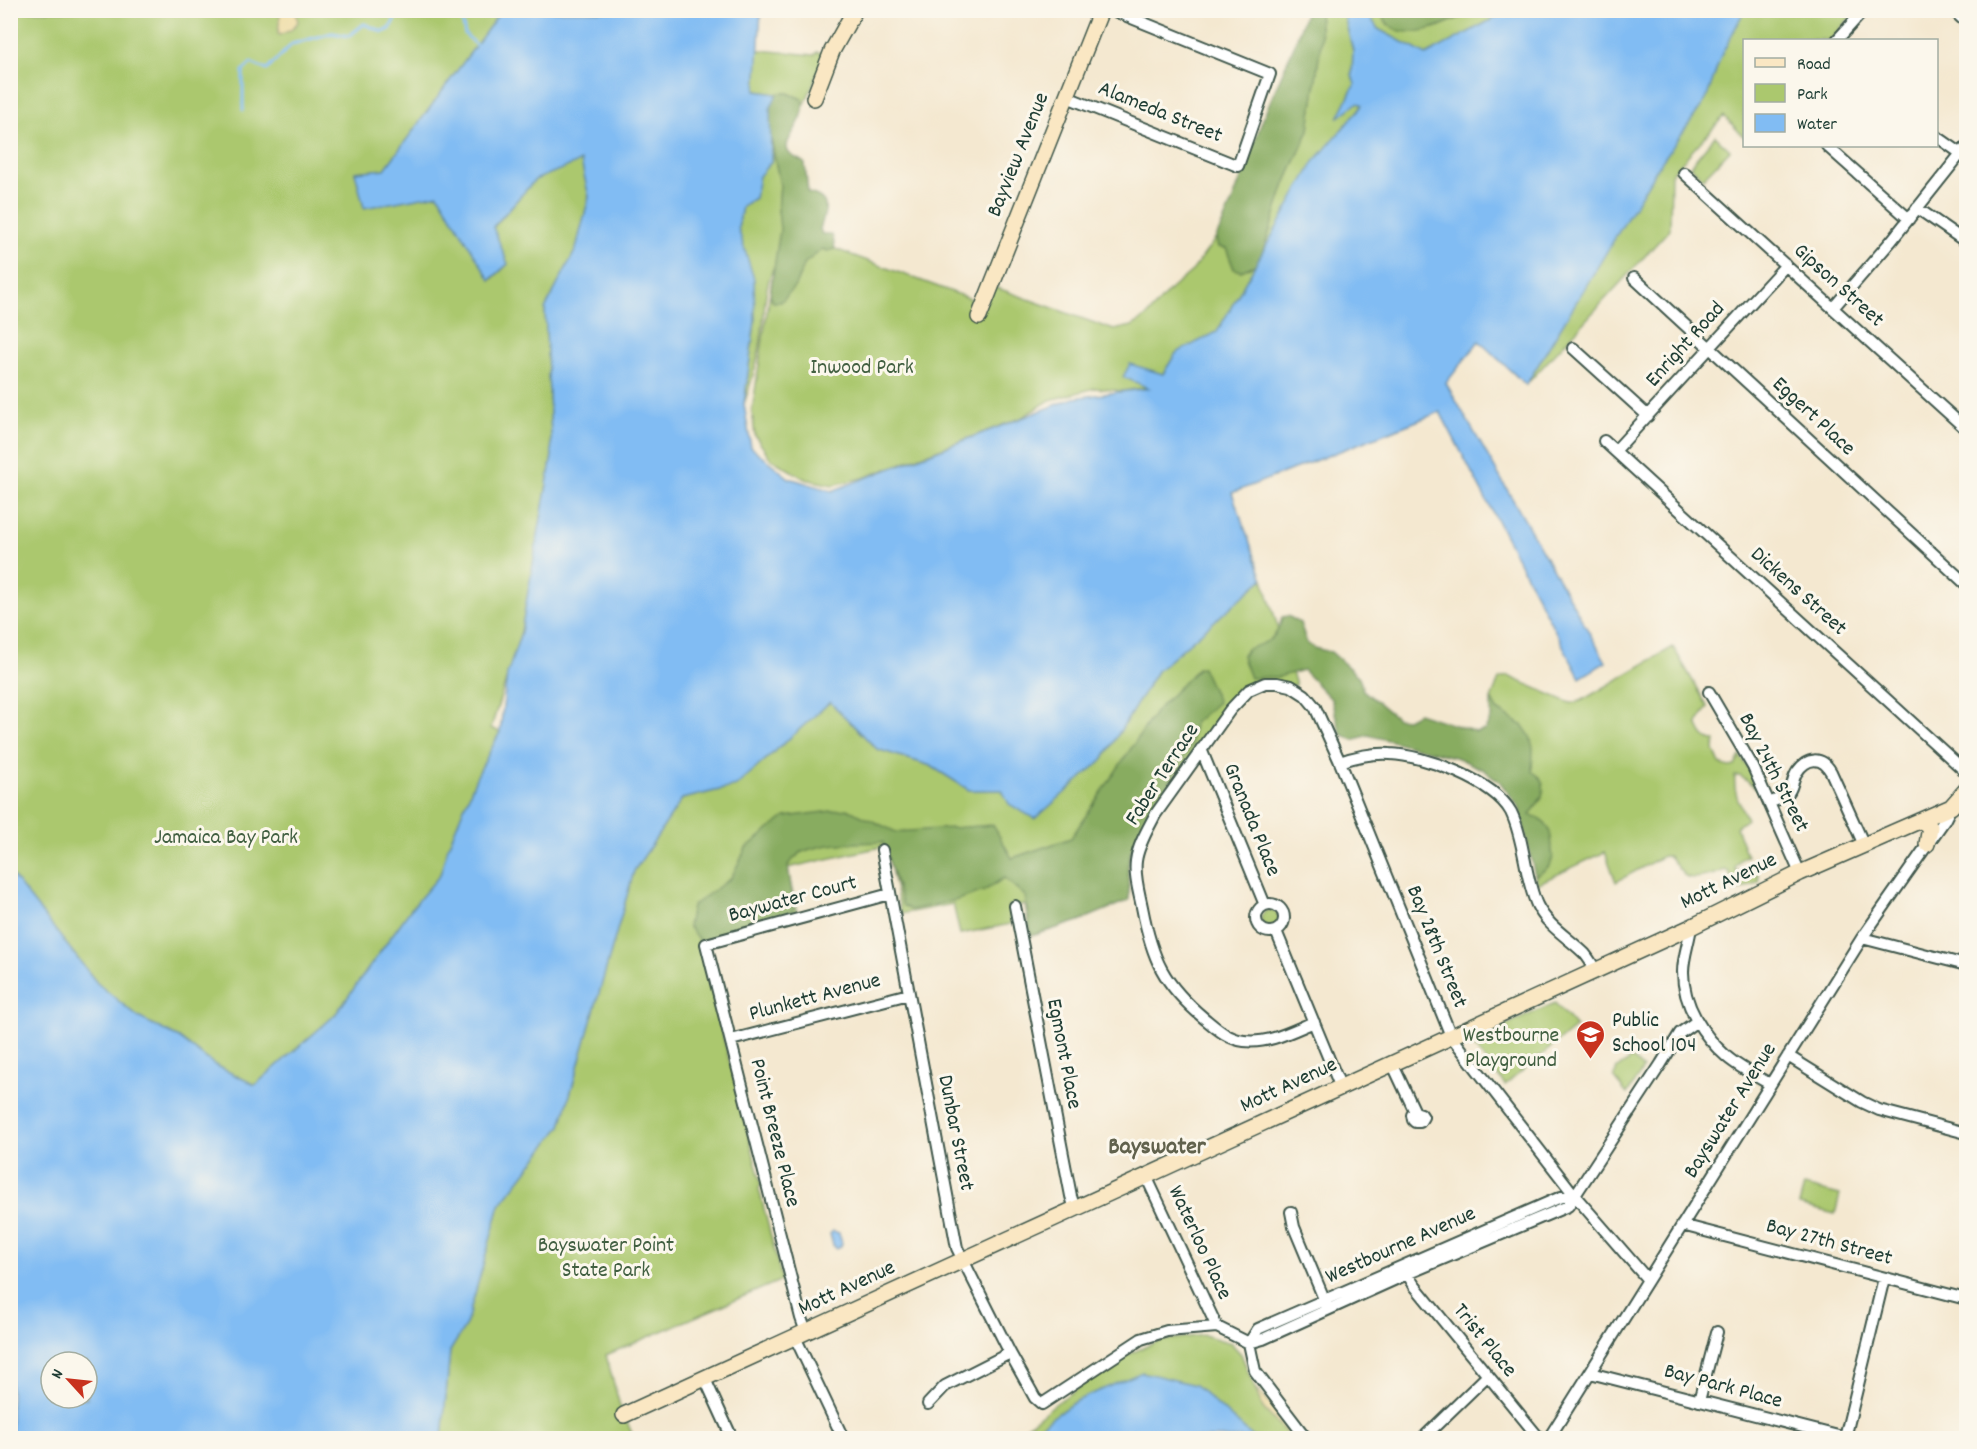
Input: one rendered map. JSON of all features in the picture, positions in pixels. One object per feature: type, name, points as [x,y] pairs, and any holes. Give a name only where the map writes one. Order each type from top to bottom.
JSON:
[{"type":"street","points":[[814,98],[832,51],[855,10]]},
{"type":"street","name":"Bayview Avenue","points":[[979,317],[1101,10]]},
{"type":"street","name":"Alameda Street","points":[[1067,97],[1238,166],[1270,74],[1112,10]]},
{"type":"street","points":[[1838,39],[1864,10]]},
{"type":"street","points":[[1953,10],[1966,22]]},
{"type":"street","points":[[1833,308],[1965,152],[1938,137]]},
{"type":"street","points":[[1828,147],[1909,219]]},
{"type":"street","name":"Gipson Street","points":[[1684,173],[1966,429]]},
{"type":"street","points":[[1917,208],[1966,242]]},
{"type":"street","name":"Enright Road","points":[[1615,452],[1786,265]]},
{"type":"street","name":"Eggert Place","points":[[1634,278],[1966,584]]},
{"type":"street","points":[[1573,348],[1647,416]]},
{"type":"street","name":"Dickens Street","points":[[1604,441],[1966,772]]},
{"type":"street","name":"Faber Terrace","points":[[1297,689],[1284,684],[1271,683],[1252,687],[1234,705],[1155,815],[1136,860],[1144,920],[1159,967],[1169,984],[1187,1004],[1231,1038],[1265,1040],[1314,1022]]},
{"type":"street","name":"Bay 28th Street","points":[[1297,689],[1315,707],[1340,762],[1451,1036],[1575,1196],[1648,1280]]},
{"type":"street","name":"Bay 24th Street","points":[[1709,692],[1753,767],[1800,873]]},
{"type":"street","name":"Granada Place","points":[[1201,749],[1265,905]]},
{"type":"street","points":[[1340,762],[1369,754],[1392,754],[1449,770],[1471,778],[1492,790],[1510,812],[1521,841],[1537,905],[1558,932],[1587,956],[1595,969]]},
{"type":"street","points":[[1769,803],[1789,792],[1794,776],[1803,765],[1817,760],[1823,762],[1832,772],[1864,844]]},
{"type":"street","name":"Mott Avenue","points":[[624,1415],[1691,927],[1800,873],[1951,807],[1966,790]]},
{"type":"street","name":"Bayswater Avenue","points":[[1549,1438],[1862,938],[1944,821],[1951,807]]},
{"type":"street","points":[[1922,820],[1930,827],[1927,844]]},
{"type":"street","name":"Dunbar Street","points":[[882,850],[957,1248],[1035,1398],[1042,1404],[1141,1339],[1167,1331],[1217,1327]]},
{"type":"street","name":"Baywater Court","points":[[706,944],[890,894]]},
{"type":"street","name":"Granada Place","points":[[1275,904],[1284,915],[1283,925],[1276,931],[1263,931],[1257,924],[1258,910],[1265,905],[1275,904]]},
{"type":"street","name":"Egmont Place","points":[[1015,906],[1075,1209]]},
{"type":"street","points":[[1691,927],[1683,971],[1689,1003],[1697,1021],[1728,1057],[1770,1084]]},
{"type":"street","name":"Granada Place","points":[[1276,931],[1341,1088]]},
{"type":"street","points":[[1862,938],[1966,966]]},
{"type":"street","name":"Point Breeze Place","points":[[706,944],[731,1040],[800,1335],[843,1438]]},
{"type":"street","name":"Plunkett Avenue","points":[[731,1040],[909,994]]},
{"type":"street","name":"Westbourne Avenue","points":[[1249,1343],[1263,1339],[1326,1305],[1405,1270],[1568,1206],[1683,1029],[1697,1021]]},
{"type":"street","points":[[1788,1056],[1879,1110],[1966,1133]]},
{"type":"street","points":[[1392,1063],[1414,1112]]},
{"type":"street","name":"Waterloo Place","points":[[1146,1176],[1217,1327]]},
{"type":"street","points":[[1292,1212],[1294,1227],[1326,1305]]},
{"type":"street","name":"Bay 27th Street","points":[[1682,1225],[1966,1299]]},
{"type":"street","name":"Trist Place","points":[[1405,1270],[1487,1376],[1539,1438]]},
{"type":"street","points":[[1845,1438],[1884,1278]]},
{"type":"street","points":[[1217,1327],[1249,1343],[1255,1371],[1306,1438]]},
{"type":"street","points":[[1699,1401],[1717,1332]]},
{"type":"street","points":[[928,1404],[945,1386],[1010,1353]]},
{"type":"street","name":"Bay Park Place","points":[[1590,1372],[1845,1438]]},
{"type":"street","points":[[1423,1438],[1487,1376]]},
{"type":"street","points":[[705,1379],[732,1438]]},
{"type":"green space","name":"Jamaica Bay Park","points":[[11,11],[483,11],[472,15],[474,19],[481,18],[488,11],[501,11],[385,169],[355,172],[364,208],[438,194],[491,280],[508,264],[493,228],[535,179],[581,160],[589,197],[576,249],[545,309],[552,456],[521,632],[491,728],[500,732],[476,778],[448,847],[440,875],[411,909],[335,1015],[255,1085],[215,1065],[179,1038],[138,1017],[97,983],[11,874]]},
{"type":"green space","points":[[1306,11],[1319,11],[1321,42],[1309,130],[1285,184],[1262,254],[1255,265],[1241,271],[1234,269],[1226,248],[1218,247],[1216,238]]},
{"type":"green space","points":[[1319,11],[1343,11],[1353,51],[1352,75],[1355,84],[1341,112],[1357,103],[1362,106],[1341,130],[1262,254],[1285,184],[1309,130],[1321,42]]},
{"type":"green space","points":[[1366,11],[1379,11],[1389,26],[1435,28],[1475,11],[1508,11],[1426,55],[1378,29]]},
{"type":"green space","points":[[1379,11],[1475,11],[1433,28],[1409,32],[1399,31],[1390,26]]},
{"type":"green space","points":[[1718,11],[1856,11],[1831,39],[1743,39],[1743,136],[1724,116],[1671,174],[1670,229],[1526,385],[1482,342]]},
{"type":"green space","points":[[758,50],[814,55],[817,52],[826,53],[804,106],[802,99],[788,93],[756,91]]},
{"type":"green space","points":[[778,93],[788,93],[802,99],[802,115],[787,148],[791,155],[805,164],[808,193],[816,195],[824,202],[825,211],[820,229],[822,234],[830,234],[833,237],[835,249],[827,251],[823,249],[805,263],[795,286],[781,302],[773,302],[770,295],[780,229],[778,210],[780,185],[770,134],[770,109]]},
{"type":"green space","name":"Inwood Park","points":[[770,134],[780,185],[778,210],[781,229],[982,303],[989,285],[1114,330],[1132,326],[1145,318],[1171,289],[1193,270],[1216,238],[1218,247],[1226,248],[1234,269],[1241,271],[1255,265],[1217,332],[1176,353],[1163,374],[1150,387],[1123,391],[1095,388],[1050,400],[1021,418],[863,478],[833,485],[805,479],[771,459],[755,436],[752,411],[774,266],[766,293],[758,356],[744,404],[755,321],[738,228],[742,206],[755,198],[758,176],[771,162]]},
{"type":"green space","points":[[1715,136],[1730,150],[1703,178],[1690,166]]},
{"type":"green space","name":"Bayswater Point State Park","points":[[1263,579],[1296,685],[1244,688],[1223,711],[1159,800],[1136,837],[1129,862],[1129,900],[1079,921],[1031,936],[1025,905],[1009,906],[1011,924],[960,934],[953,904],[901,914],[886,846],[787,868],[797,912],[739,925],[698,939],[761,1183],[759,1189],[782,1280],[606,1355],[620,1406],[634,1438],[442,1438],[450,1351],[466,1325],[500,1205],[561,1126],[634,871],[682,799],[736,786],[830,702],[877,749],[931,766],[969,790],[1003,790],[1103,759],[1157,671]]},
{"type":"green space","points":[[1288,616],[1300,623],[1307,643],[1314,648],[1331,652],[1359,677],[1363,690],[1397,718],[1407,719],[1418,713],[1476,732],[1485,730],[1491,718],[1491,699],[1497,710],[1523,726],[1530,736],[1533,748],[1532,771],[1542,782],[1543,787],[1541,798],[1530,815],[1545,823],[1550,833],[1553,857],[1548,868],[1535,876],[1519,807],[1500,782],[1484,770],[1458,758],[1368,735],[1353,740],[1341,734],[1331,699],[1303,670],[1278,677],[1250,678],[1242,657],[1247,649],[1271,639],[1278,630],[1282,617]]},
{"type":"green space","points":[[1673,647],[1708,707],[1697,723],[1703,736],[1715,741],[1714,750],[1720,764],[1735,766],[1740,756],[1750,771],[1755,787],[1740,776],[1735,776],[1736,793],[1747,819],[1736,827],[1747,856],[1743,857],[1735,867],[1736,871],[1755,872],[1758,874],[1759,882],[1739,890],[1729,872],[1725,870],[1704,877],[1687,877],[1669,856],[1663,856],[1616,882],[1605,852],[1537,884],[1535,876],[1548,866],[1553,856],[1529,816],[1542,798],[1540,777],[1532,772],[1523,726],[1497,710],[1491,699],[1499,679],[1508,676],[1570,703],[1581,701]]},
{"type":"green space","points":[[1202,667],[1218,702],[1194,723],[1191,747],[1149,814],[1131,851],[1128,865],[1129,900],[1079,921],[1031,936],[1025,896],[1004,878],[984,891],[957,900],[911,910],[903,906],[883,842],[853,843],[822,846],[796,856],[788,865],[794,908],[791,912],[700,942],[688,926],[692,906],[731,878],[746,848],[785,817],[847,809],[896,832],[993,825],[1012,858],[1071,838],[1156,711],[1198,668]]},
{"type":"green space","points":[[1266,910],[1274,910],[1279,915],[1277,926],[1266,928],[1261,923],[1261,915]]},
{"type":"green space","name":"Westbourne Playground","points":[[1555,1003],[1576,1027],[1505,1085],[1470,1041]]},
{"type":"green space","points":[[1631,1057],[1643,1069],[1627,1094],[1614,1078],[1617,1068],[1628,1062]]},
{"type":"green space","points":[[1804,1186],[1840,1195],[1835,1214],[1799,1205]]},
{"type":"green space","points":[[1204,1335],[1231,1343],[1241,1354],[1263,1408],[1291,1438],[1254,1438],[1195,1385],[1076,1401],[1023,1438],[1012,1438],[1059,1401],[1125,1356],[1158,1341]]},
{"type":"sand","points":[[279,11],[296,12],[298,22],[291,30],[280,35],[278,34]]},
{"type":"sand","points":[[1255,1388],[1299,1438],[1291,1438],[1263,1408]]},
{"type":"water","points":[[501,11],[761,11],[756,91],[777,94],[770,109],[771,162],[759,176],[755,198],[742,206],[738,228],[754,279],[755,321],[744,404],[751,447],[789,478],[832,491],[1074,398],[1149,388],[1123,377],[1130,364],[1163,374],[1176,353],[1217,332],[1314,162],[1362,106],[1357,103],[1338,118],[1355,84],[1352,75],[1353,51],[1343,11],[1366,11],[1378,29],[1426,55],[1508,11],[1744,11],[1721,56],[1706,100],[1658,167],[1526,385],[1479,341],[1446,383],[1606,662],[1580,678],[1440,412],[1232,493],[1263,579],[1157,671],[1103,759],[1035,819],[1009,804],[1002,790],[969,790],[931,766],[877,749],[830,702],[736,786],[682,799],[634,871],[561,1126],[500,1205],[466,1325],[450,1351],[442,1438],[11,1438],[11,874],[97,983],[138,1017],[179,1038],[215,1065],[255,1085],[335,1015],[411,909],[440,875],[448,847],[476,778],[500,732],[507,675],[521,632],[552,456],[545,309],[576,249],[589,197],[581,161],[535,180],[493,227],[508,264],[490,280],[438,194],[364,208],[355,172],[385,169]]},
{"type":"water","points":[[833,1231],[839,1233],[842,1243],[836,1248],[830,1234]]},
{"type":"water","points":[[1142,1372],[1195,1385],[1254,1438],[1023,1438],[1076,1401]]},
{"type":"waterway","points":[[243,110],[243,71],[251,63],[267,70],[292,44],[332,33],[349,36],[364,24],[383,32],[390,29],[399,10]]},
{"type":"waterway","points":[[460,10],[465,34],[476,45]]},
{"type":"place","name":"Public School 104","points":[[1591,1060]]},
{"type":"district","name":"Bayswater","points":[[1157,1148]]}]
